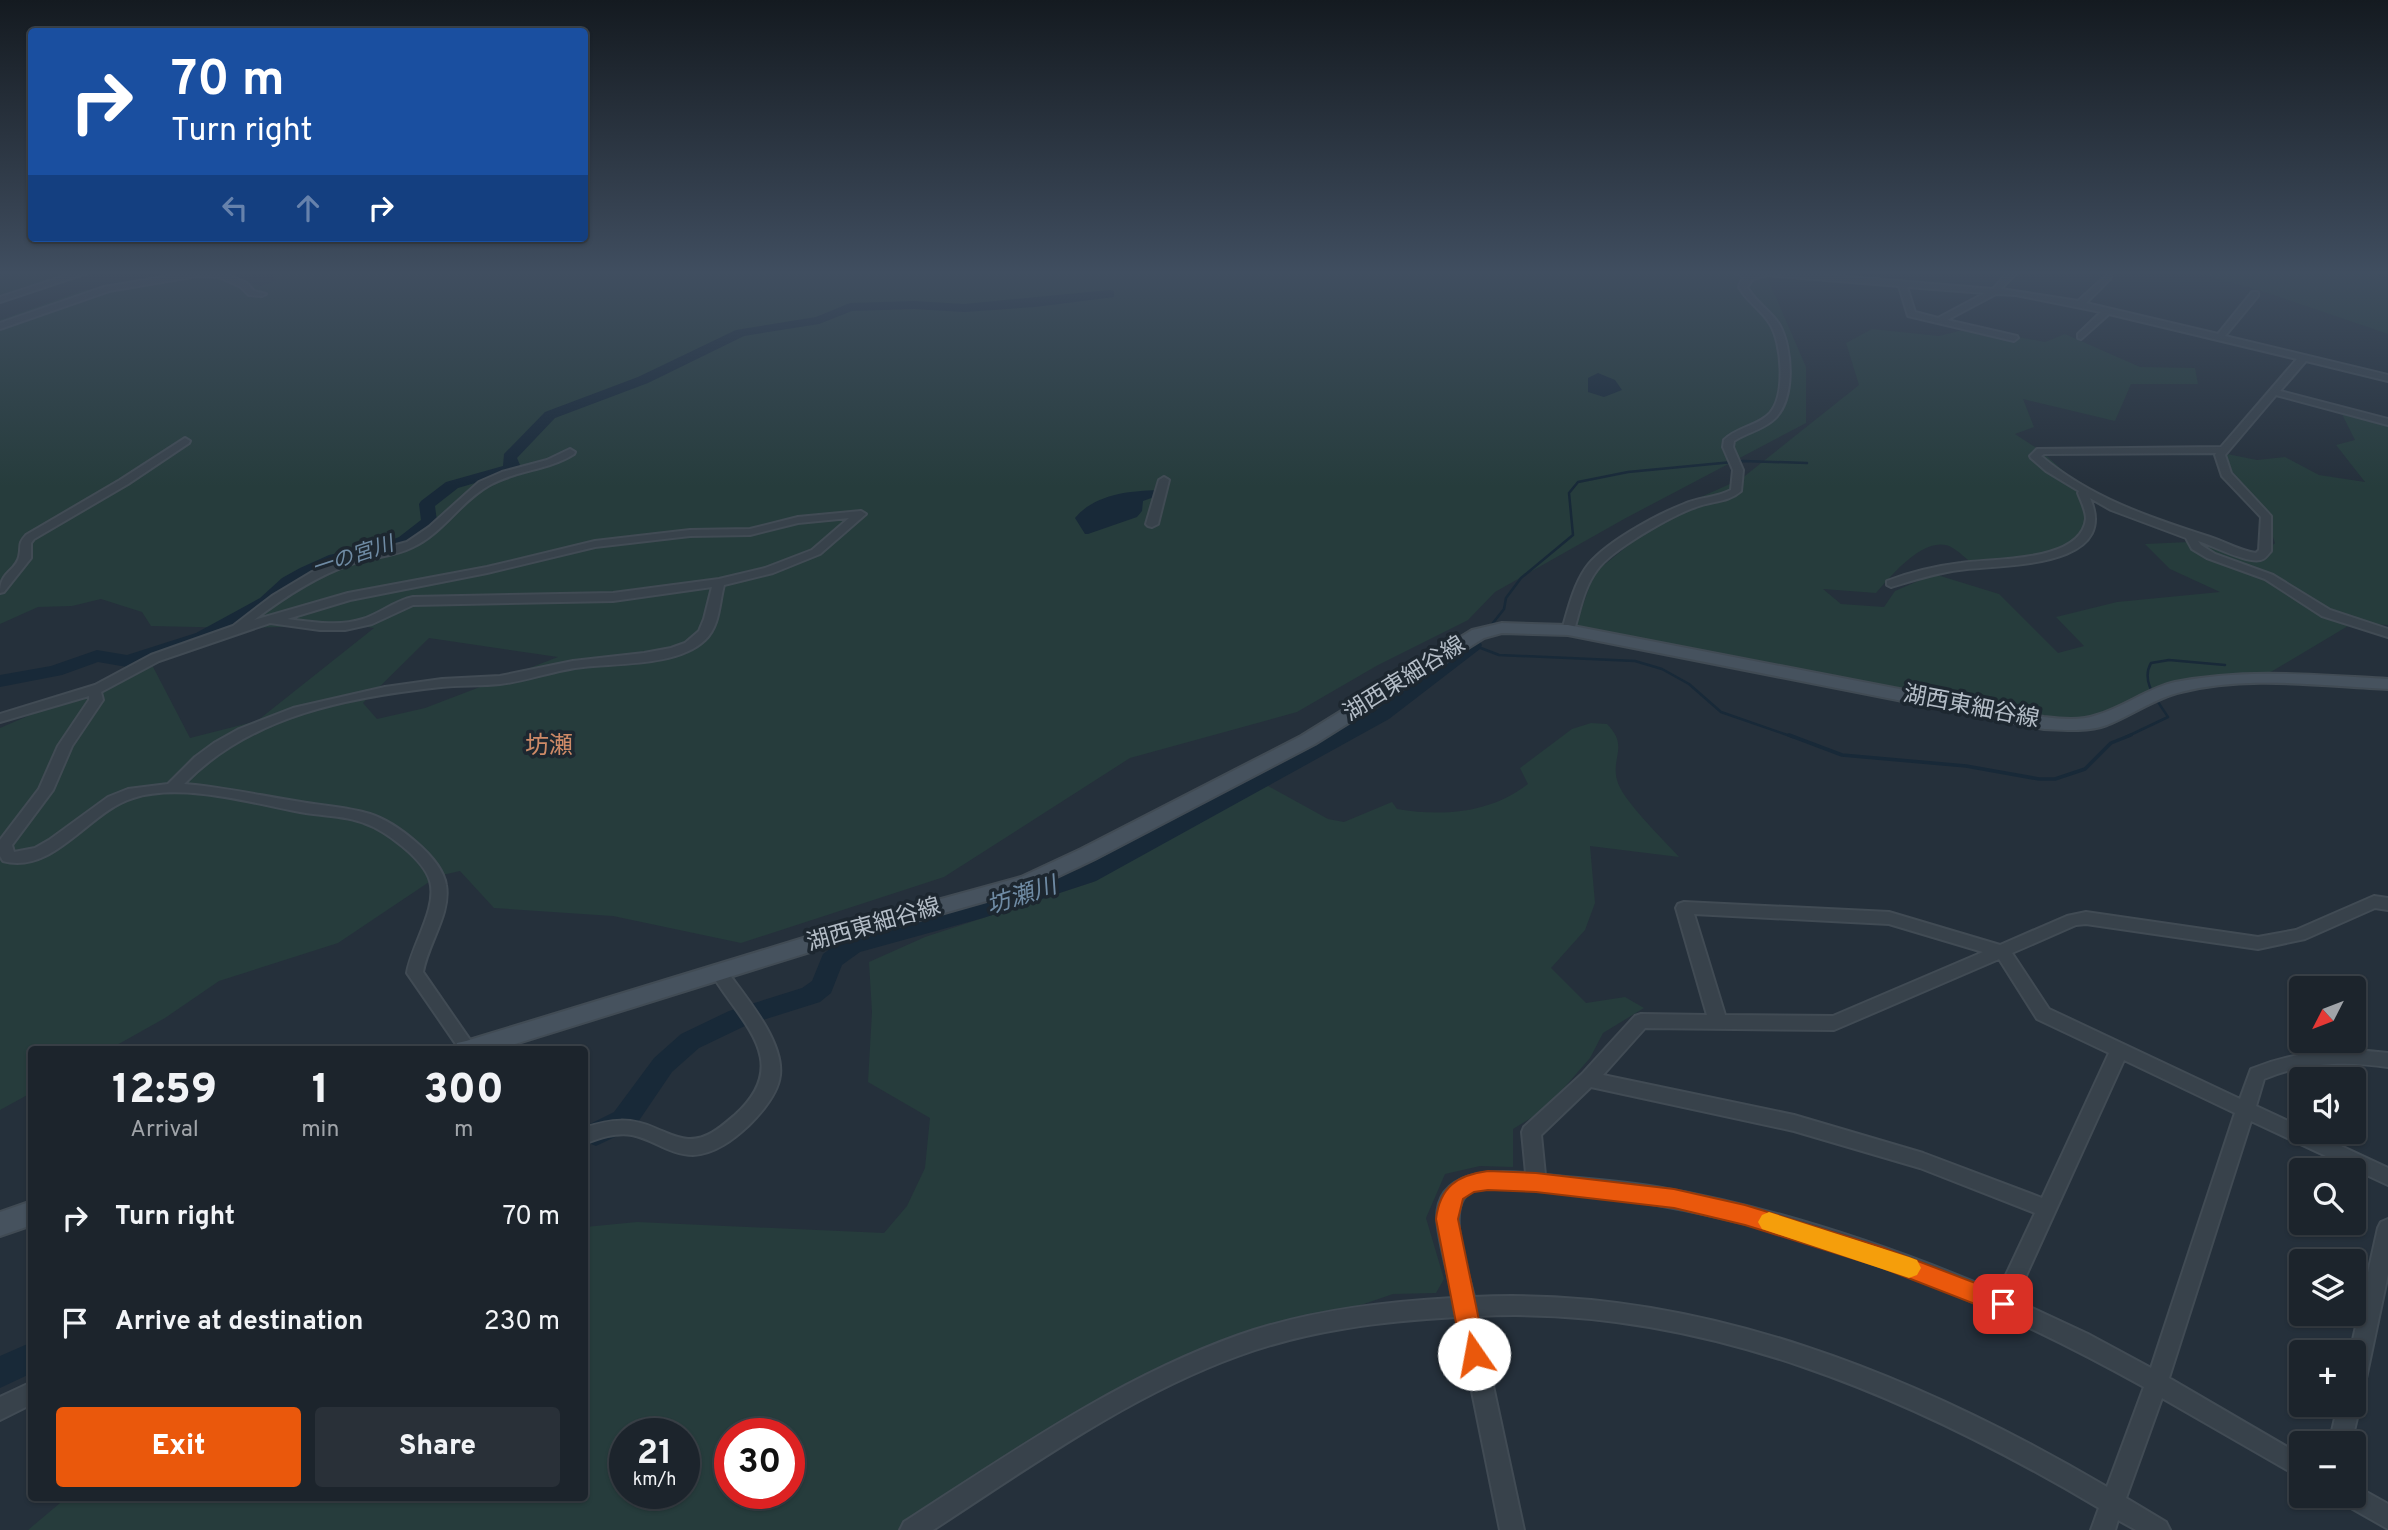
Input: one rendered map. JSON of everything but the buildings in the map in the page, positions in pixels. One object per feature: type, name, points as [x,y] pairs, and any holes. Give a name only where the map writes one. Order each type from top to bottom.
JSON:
[{"type":"main road","name":"湖西東細谷線","points":[[478,1046],[718,971],[1028,882],[1088,854],[1308,740],[1371,704],[1478,634],[1502,628],[1568,630],[2054,724],[2101,721],[2173,688],[2210,681],[2258,677],[2388,684]]},
{"type":"main road","points":[[0,1224],[28,1214]]},
{"type":"street","points":[[1568,630],[1583,586],[1594,565],[1663,517],[1691,504],[1726,498],[1736,491],[1738,470],[1728,447],[1729,440],[1741,431],[1769,420],[1778,411],[1788,374],[1780,343]]},
{"type":"street","points":[[2247,343],[2388,378]]},
{"type":"street","points":[[2223,450],[2041,451],[2037,454],[2037,459],[2115,508],[2190,536],[2201,537],[2259,557],[2265,551],[2266,516],[2226,474],[2221,464],[2223,450],[2304,357]]},
{"type":"street","points":[[2274,392],[2388,422]]},
{"type":"street","points":[[0,589],[25,558],[25,543],[30,537],[124,482],[185,440]]},
{"type":"street","points":[[234,630],[284,593],[319,574],[344,562],[412,543],[469,493],[494,479],[543,467],[570,452]]},
{"type":"street","points":[[1152,524],[1164,480]]},
{"type":"street","points":[[1891,583],[1931,570],[1973,564],[2029,561],[2064,551],[2085,536],[2091,520],[2083,493],[2085,491]]},
{"type":"street","points":[[0,718],[89,691],[178,648],[234,630],[387,588],[487,570],[595,544],[690,533],[750,532],[798,520],[861,514],[816,552],[769,571],[719,583],[613,597],[420,600],[391,607],[374,619],[349,626],[305,625],[271,620]]},
{"type":"street","points":[[2190,536],[2196,547],[2211,556],[2269,577],[2326,614],[2388,633]]},
{"type":"street","points":[[172,788],[199,760],[220,745],[251,729],[343,699],[400,688],[501,680],[565,665],[669,652],[702,636],[708,627],[719,583]]},
{"type":"street","points":[[89,691],[96,694],[96,700],[65,746],[46,790],[4,845],[8,857],[19,858],[46,848],[90,813],[127,794],[172,788],[199,789],[367,818],[388,829],[424,859],[438,879],[440,891],[433,918],[417,955],[415,973],[466,1046]]},
{"type":"street","points":[[1536,1183],[1531,1132],[1588,1079],[1641,1021],[1834,1023],[2073,920],[2086,918],[2258,943],[2299,935],[2374,902],[2388,904]]},
{"type":"street","points":[[1718,1022],[1684,908],[1889,918],[2000,951],[2006,956],[2043,1014],[2388,1177]]},
{"type":"street","points":[[588,1135],[604,1129],[634,1127],[680,1146],[703,1147],[746,1116],[764,1093],[771,1076],[771,1066],[752,1021],[718,971]]},
{"type":"street","points":[[2003,1304],[2119,1051]]},
{"type":"street","points":[[2103,1530],[2156,1384],[2257,1074],[2276,1065],[2334,1056],[2358,1055],[2388,1059]]},
{"type":"street","points":[[1588,1079],[1794,1123],[1923,1161],[2047,1209]]},
{"type":"street","points":[[1511,1530],[1447,1219],[1448,1206],[1455,1192],[1469,1183],[1536,1183],[1674,1198],[1745,1215],[1881,1257],[2003,1304],[2156,1384],[2289,1460]]},
{"type":"street","points":[[2363,1340],[2388,1228]]},
{"type":"street","points":[[920,1528],[1047,1443],[1136,1390],[1219,1353],[1277,1334],[1372,1314],[1464,1304],[1601,1309],[1682,1321],[1767,1344],[1874,1381],[1930,1404],[2016,1446],[2158,1530]]},
{"type":"street","points":[[0,1409],[28,1394]]},
{"type":"street","points":[[2366,1504],[2388,1517]]},
{"type":"green space","points":[[0,343],[1796,343],[1806,367],[1806,423],[1624,519],[1495,592],[1468,620],[1378,665],[1297,712],[1130,758],[944,877],[741,943],[613,916],[494,908],[460,871],[438,876],[338,943],[219,981],[165,1018],[115,1046],[28,1046],[28,1095],[0,1110],[0,728],[151,663],[190,738],[257,721],[374,628],[353,625],[240,628],[151,626],[142,612],[101,599],[72,606],[38,607],[0,624]],"holes":[[[429,638],[558,657],[425,708],[377,719],[363,703]]]},
{"type":"green space","points":[[1846,343],[2086,343],[2140,367],[2195,368],[2198,384],[2131,384],[2115,421],[2023,399],[2034,427],[2015,434],[2041,451],[2086,491],[2086,532],[2049,556],[1973,564],[1951,547],[1930,546],[1909,559],[1876,593],[1823,589],[1841,604],[1884,607],[1895,591],[1934,574],[1999,594],[2058,653],[2084,646],[2056,617],[2117,602],[2220,592],[2170,569],[2145,544],[2210,541],[2262,555],[2275,543],[2266,516],[2240,490],[2222,453],[2257,460],[2285,457],[2319,475],[2365,482],[2336,445],[2355,440],[2338,406],[2388,418],[2388,625],[2353,623],[2269,673],[2210,681],[2130,707],[2055,724],[1574,631],[1594,573],[1672,510],[1741,479],[1859,385]]},
{"type":"green space","points":[[1591,723],[1607,724],[1617,739],[1616,772],[1620,788],[1634,808],[1679,857],[1590,846],[1595,903],[1585,930],[1551,968],[1586,1003],[1625,997],[1644,1008],[1603,1033],[1590,1058],[1563,1089],[1534,1116],[1513,1129],[1513,1167],[1480,1166],[1445,1174],[1426,1218],[1444,1279],[1436,1293],[1393,1294],[1262,1339],[1157,1381],[912,1530],[28,1530],[62,1501],[588,1501],[588,1227],[637,1222],[884,1233],[907,1206],[925,1168],[930,1118],[868,1082],[872,1012],[869,962],[925,937],[1093,882],[1130,856],[1214,815],[1252,790],[1268,786],[1328,819],[1344,822],[1392,802],[1397,809],[1432,813],[1482,807],[1514,794],[1528,784],[1520,768],[1572,729]]},
{"type":"water","points":[[1598,373],[1615,380],[1622,390],[1604,397],[1588,392],[1588,378]]},
{"type":"water","points":[[1158,490],[1160,495],[1143,501],[1142,511],[1137,517],[1088,534],[1085,534],[1075,518],[1092,504],[1113,495]]},
{"type":"waterway","name":"一の宮川","points":[[0,681],[55,671],[97,656],[127,661],[203,637],[266,602],[288,582],[306,572],[335,559],[387,548],[405,541],[429,521],[427,504],[441,496],[452,485],[508,469],[512,465],[509,457],[550,415],[643,380],[719,343]]},
{"type":"waterway","points":[[1489,628],[1504,609],[1506,598],[1521,578],[1573,535],[1569,493],[1578,482],[1628,472],[1743,461],[1807,463]]},
{"type":"waterway","points":[[1477,642],[1473,645],[1499,655],[1635,661],[1662,669],[1689,684],[1721,712],[1793,737]]},
{"type":"waterway","name":"坊瀬川","points":[[596,1134],[624,1120],[663,1065],[690,1041],[738,1018],[811,995],[822,986],[832,960],[852,945],[975,912],[1088,875],[1382,715],[1473,645]]},
{"type":"waterway","points":[[2126,737],[2168,717],[2149,684],[2148,670],[2151,663],[2169,660],[2225,665]]},
{"type":"waterway","points":[[1789,735],[1842,755],[1966,766],[2039,779],[2055,779],[2085,769],[2111,743],[2126,737]]},
{"type":"waterway","points":[[2126,737],[2131,735]]},
{"type":"waterway","name":"坊瀬川","points":[[0,1372],[28,1359]]},
{"type":"slow traffic","points":[[1769,1222],[1909,1268]]},
{"type":"district","name":"坊瀬","points":[[549,747]]},
{"type":"route","points":[[1474,1354],[1447,1219],[1448,1206],[1455,1192],[1469,1183],[1488,1181],[1536,1183],[1674,1198],[1820,1237],[1881,1257],[2003,1304]]}]
